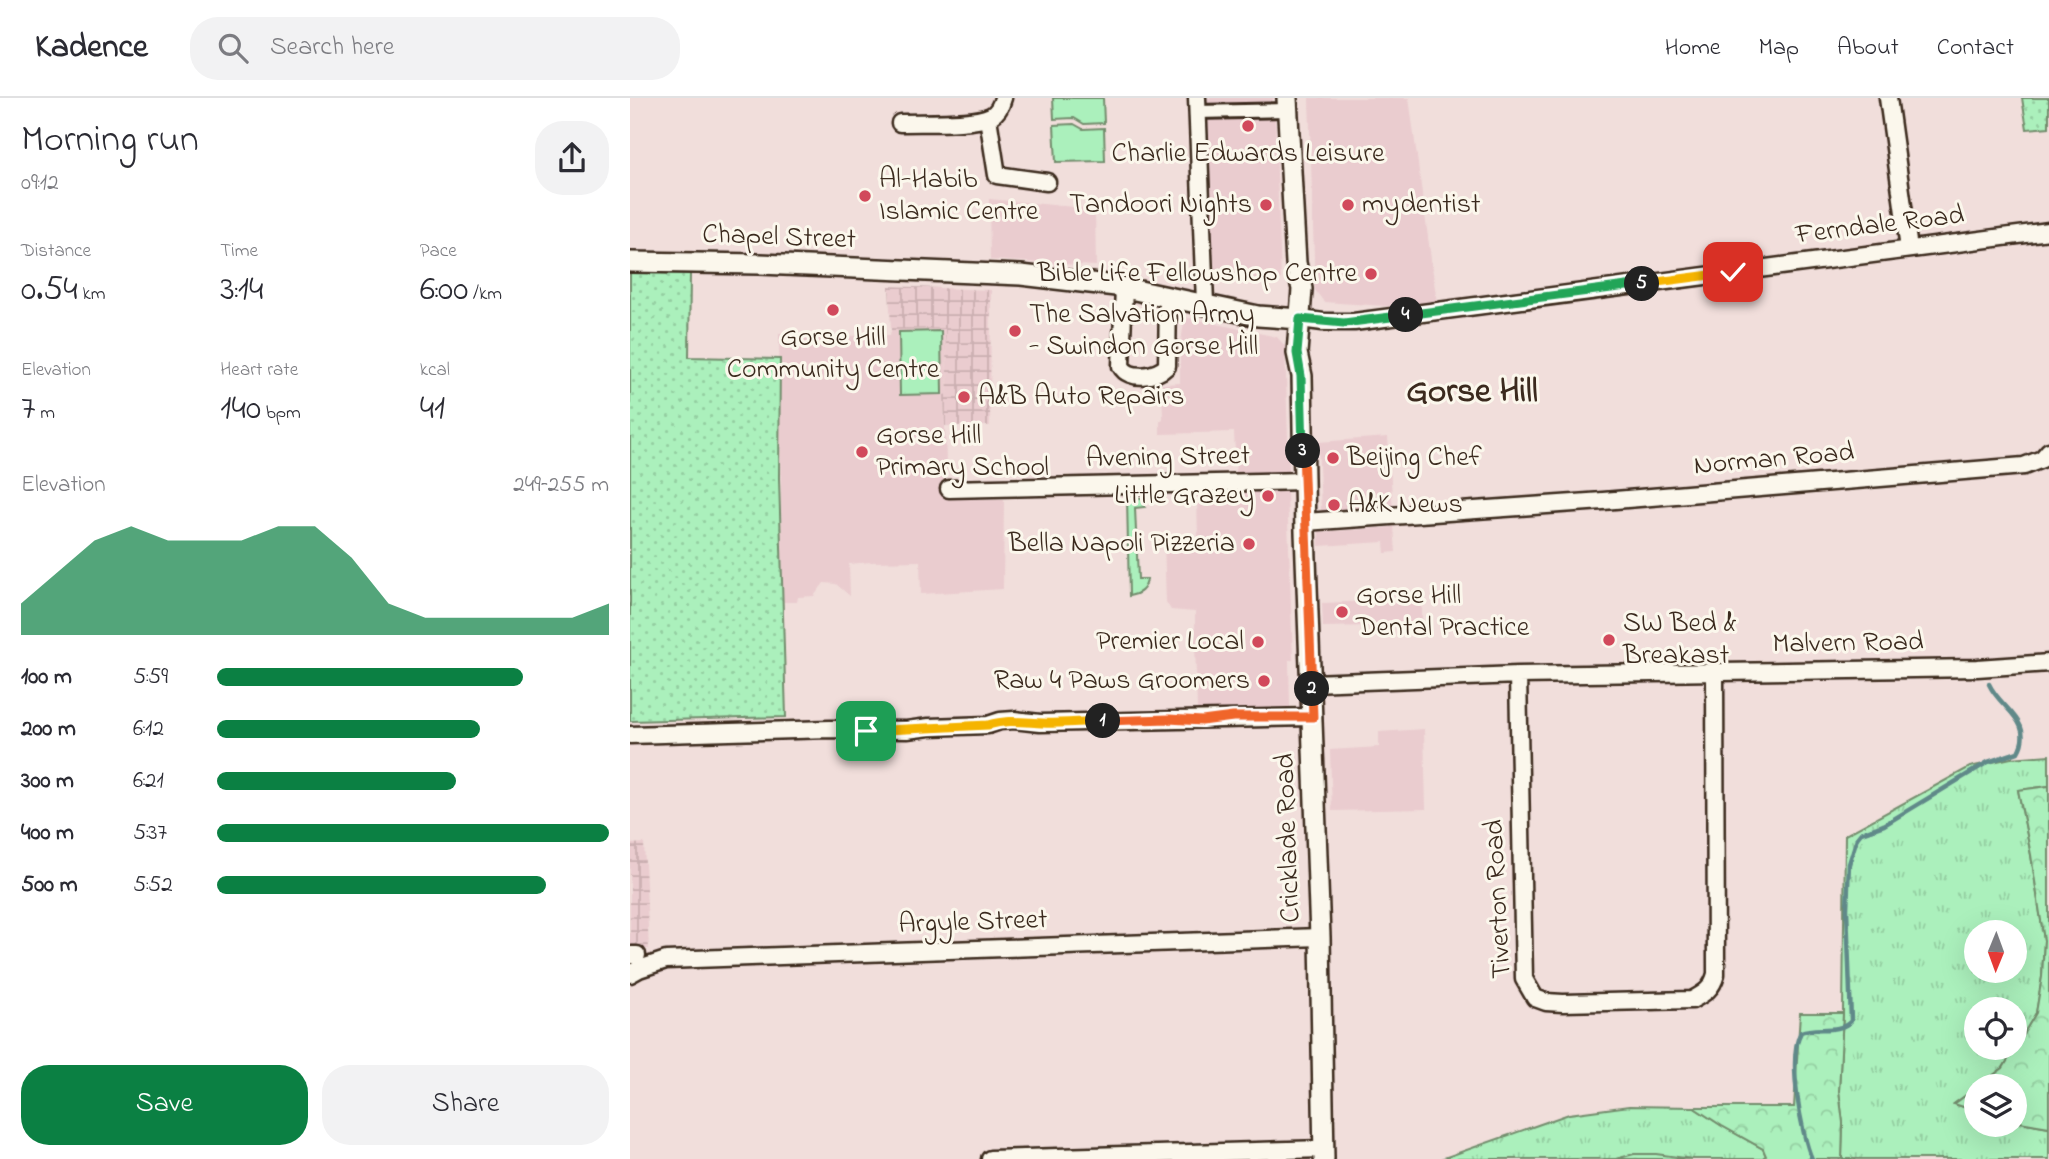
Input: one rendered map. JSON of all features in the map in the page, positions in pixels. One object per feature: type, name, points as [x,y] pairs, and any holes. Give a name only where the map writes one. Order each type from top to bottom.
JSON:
[{"type":"street","points":[[900,123],[988,118],[998,110],[1003,98]]},
{"type":"street","points":[[1888,98],[1909,249]]},
{"type":"street","points":[[1205,303],[1197,105],[1288,104]]},
{"type":"street","name":"Cricklade Road","points":[[1288,104],[1296,259],[1302,289],[1297,353],[1301,376],[1312,683],[1324,1154]]},
{"type":"street","points":[[988,118],[997,175],[1047,182]]},
{"type":"street","name":"Ferndale Road","points":[[1300,319],[1354,322],[2049,232]]},
{"type":"street","name":"Chapel Street","points":[[630,262],[760,264],[1021,275],[1124,287],[1258,316],[1300,319]]},
{"type":"street","points":[[1124,287],[1121,366],[1131,374],[1154,374],[1167,366],[1168,296]]},
{"type":"street","name":"Norman Road","points":[[1305,522],[1499,509],[2024,466],[2042,458],[2049,451]]},
{"type":"street","name":"Avening Street","points":[[949,489],[1304,481]]},
{"type":"street","name":"Malvern Road","points":[[1312,683],[1518,675],[1977,668],[2049,663]]},
{"type":"street","name":"Tiverton Road","points":[[1518,675],[1524,979],[1535,999],[1563,1003],[1692,1000],[1706,993],[1713,985],[1717,974],[1715,673]]},
{"type":"street","points":[[630,735],[830,729],[907,730],[1028,720],[1040,723],[1313,717]]},
{"type":"street","name":"Argyle Street","points":[[630,974],[666,960],[1320,937]]},
{"type":"street","points":[[990,1159],[1324,1154]]},
{"type":"shaded area","points":[[1203,98],[1274,98],[1269,104],[1203,106]]},
{"type":"shaded area","points":[[1309,98],[1409,98],[1437,303],[1401,307],[1324,302],[1315,290]]},
{"type":"shaded area","points":[[1275,118],[1281,280],[1211,282],[1205,120]]},
{"type":"shaded area","points":[[989,199],[1095,209],[1096,266],[990,260]]},
{"type":"shaded area","points":[[889,286],[991,290],[990,426],[945,426],[944,395],[948,394],[945,329],[891,330]]},
{"type":"shaded area","points":[[1185,317],[1277,337],[1285,346],[1289,471],[1284,476],[1236,477],[1234,432],[1160,434],[1160,421],[1163,420],[1162,384],[1180,383],[1180,347]]},
{"type":"shaded area","name":"Gorse Hill Primary School","points":[[945,329],[948,395],[944,395],[947,499],[1004,499],[1003,589],[921,594],[920,561],[871,562],[849,564],[850,596],[836,584],[824,583],[814,596],[798,597],[797,602],[782,602],[779,333],[890,336],[891,330]]},
{"type":"shaded area","points":[[1388,437],[1393,511],[1327,514],[1321,510],[1318,442]]},
{"type":"shaded area","points":[[1287,492],[1293,660],[1289,660],[1290,707],[1197,710],[1195,642],[1188,634],[1195,628],[1195,612],[1171,610],[1166,602],[1164,541],[1198,540],[1197,494]]},
{"type":"shaded area","points":[[1394,527],[1396,552],[1385,553],[1384,542],[1319,546],[1319,532]]},
{"type":"shaded area","points":[[1422,599],[1422,625],[1323,627],[1322,603]]},
{"type":"shaded area","points":[[1424,729],[1426,809],[1332,811],[1330,750],[1379,747],[1379,732]]},
{"type":"shaded area","points":[[644,843],[649,949],[630,949],[630,844]]},
{"type":"green space","points":[[1053,98],[1103,98],[1104,123],[1084,124],[1074,118],[1054,119]]},
{"type":"green space","points":[[2022,98],[2049,98],[2049,127],[2027,129]]},
{"type":"green space","points":[[1074,124],[1083,129],[1104,128],[1105,161],[1056,162],[1054,125]]},
{"type":"green space","points":[[630,272],[690,274],[689,357],[780,359],[779,478],[786,717],[630,721]]},
{"type":"green space","points":[[941,331],[942,394],[900,395],[899,332]]},
{"type":"green space","points":[[1127,497],[1142,498],[1145,507],[1135,508],[1138,579],[1147,579],[1141,591],[1129,596]]},
{"type":"green space","points":[[2049,755],[2049,786],[2018,790],[2044,940],[2036,1013],[2027,1028],[2027,997],[1964,997],[1964,1060],[2008,1060],[1995,1074],[1964,1074],[1964,1097],[1954,1104],[1964,1107],[1964,1137],[2027,1137],[2027,1123],[2049,1127],[2049,1159],[1842,1159],[1843,1123],[1839,1091],[1843,1013],[1845,835],[1970,767],[2011,758]]},
{"type":"green space","points":[[2049,786],[2049,1127],[2027,1123],[2027,1074],[1995,1074],[2008,1060],[2027,1060],[2027,1028],[2036,1013],[2042,977],[2044,940],[2018,790]]},
{"type":"green space","points":[[1800,1013],[1843,1013],[1839,1091],[1843,1123],[1842,1159],[1761,1159],[1766,1156],[1763,1149],[1693,1107],[1794,1107]]},
{"type":"green space","points":[[1964,1097],[1964,1107],[1954,1104]]},
{"type":"green space","points":[[1629,1106],[1693,1107],[1763,1149],[1766,1156],[1761,1159],[1693,1159],[1646,1155],[1616,1159],[1441,1159],[1569,1114]]},
{"type":"green space","points":[[1634,1154],[1656,1154],[1692,1159],[1616,1159]]},
{"type":"waterway","points":[[1812,1159],[1797,1095],[1797,1043],[1801,1032],[1834,1029],[1851,1021],[1847,909],[1849,864],[1857,838],[1861,833],[1884,825],[1988,762],[2018,752],[2022,741],[2019,723],[1989,684]]},
{"type":"place","name":"Charlie Edwards Leisure","points":[[1248,126]]},
{"type":"place","name":"Al-Habib Islamic Centre","points":[[865,196]]},
{"type":"place","name":"Tandoori Nights","points":[[1266,205]]},
{"type":"place","name":"mydentist","points":[[1348,205]]},
{"type":"place","name":"Bible Life Fellowshop Centre","points":[[1371,274]]},
{"type":"place","name":"Gorse Hill Community Centre","points":[[833,310]]},
{"type":"place","name":"The Salvation Army - Swindon Gorse Hill","points":[[1015,331]]},
{"type":"place","name":"A&B Auto Repairs","points":[[964,397]]},
{"type":"place","name":"Gorse Hill Primary School","points":[[862,452]]},
{"type":"place","name":"Beijing Chef","points":[[1333,458]]},
{"type":"place","name":"Little Grazey","points":[[1268,496]]},
{"type":"place","name":"A&K News","points":[[1334,505]]},
{"type":"place","name":"Bella Napoli Pizzeria","points":[[1249,544]]},
{"type":"place","name":"Gorse Hill Dental Practice","points":[[1342,612]]},
{"type":"place","name":"SW Bed & Breakast","points":[[1609,640]]},
{"type":"place","name":"Premier Local","points":[[1258,642]]},
{"type":"place","name":"Raw 4 Paws Groomers","points":[[1264,681]]},
{"type":"district","name":"Gorse Hill","points":[[1472,392]]},
{"type":"route","points":[[866,731],[988,725],[1014,720],[1040,723],[1313,717],[1301,376],[1297,353],[1300,319],[1354,322],[1733,272]]}]
